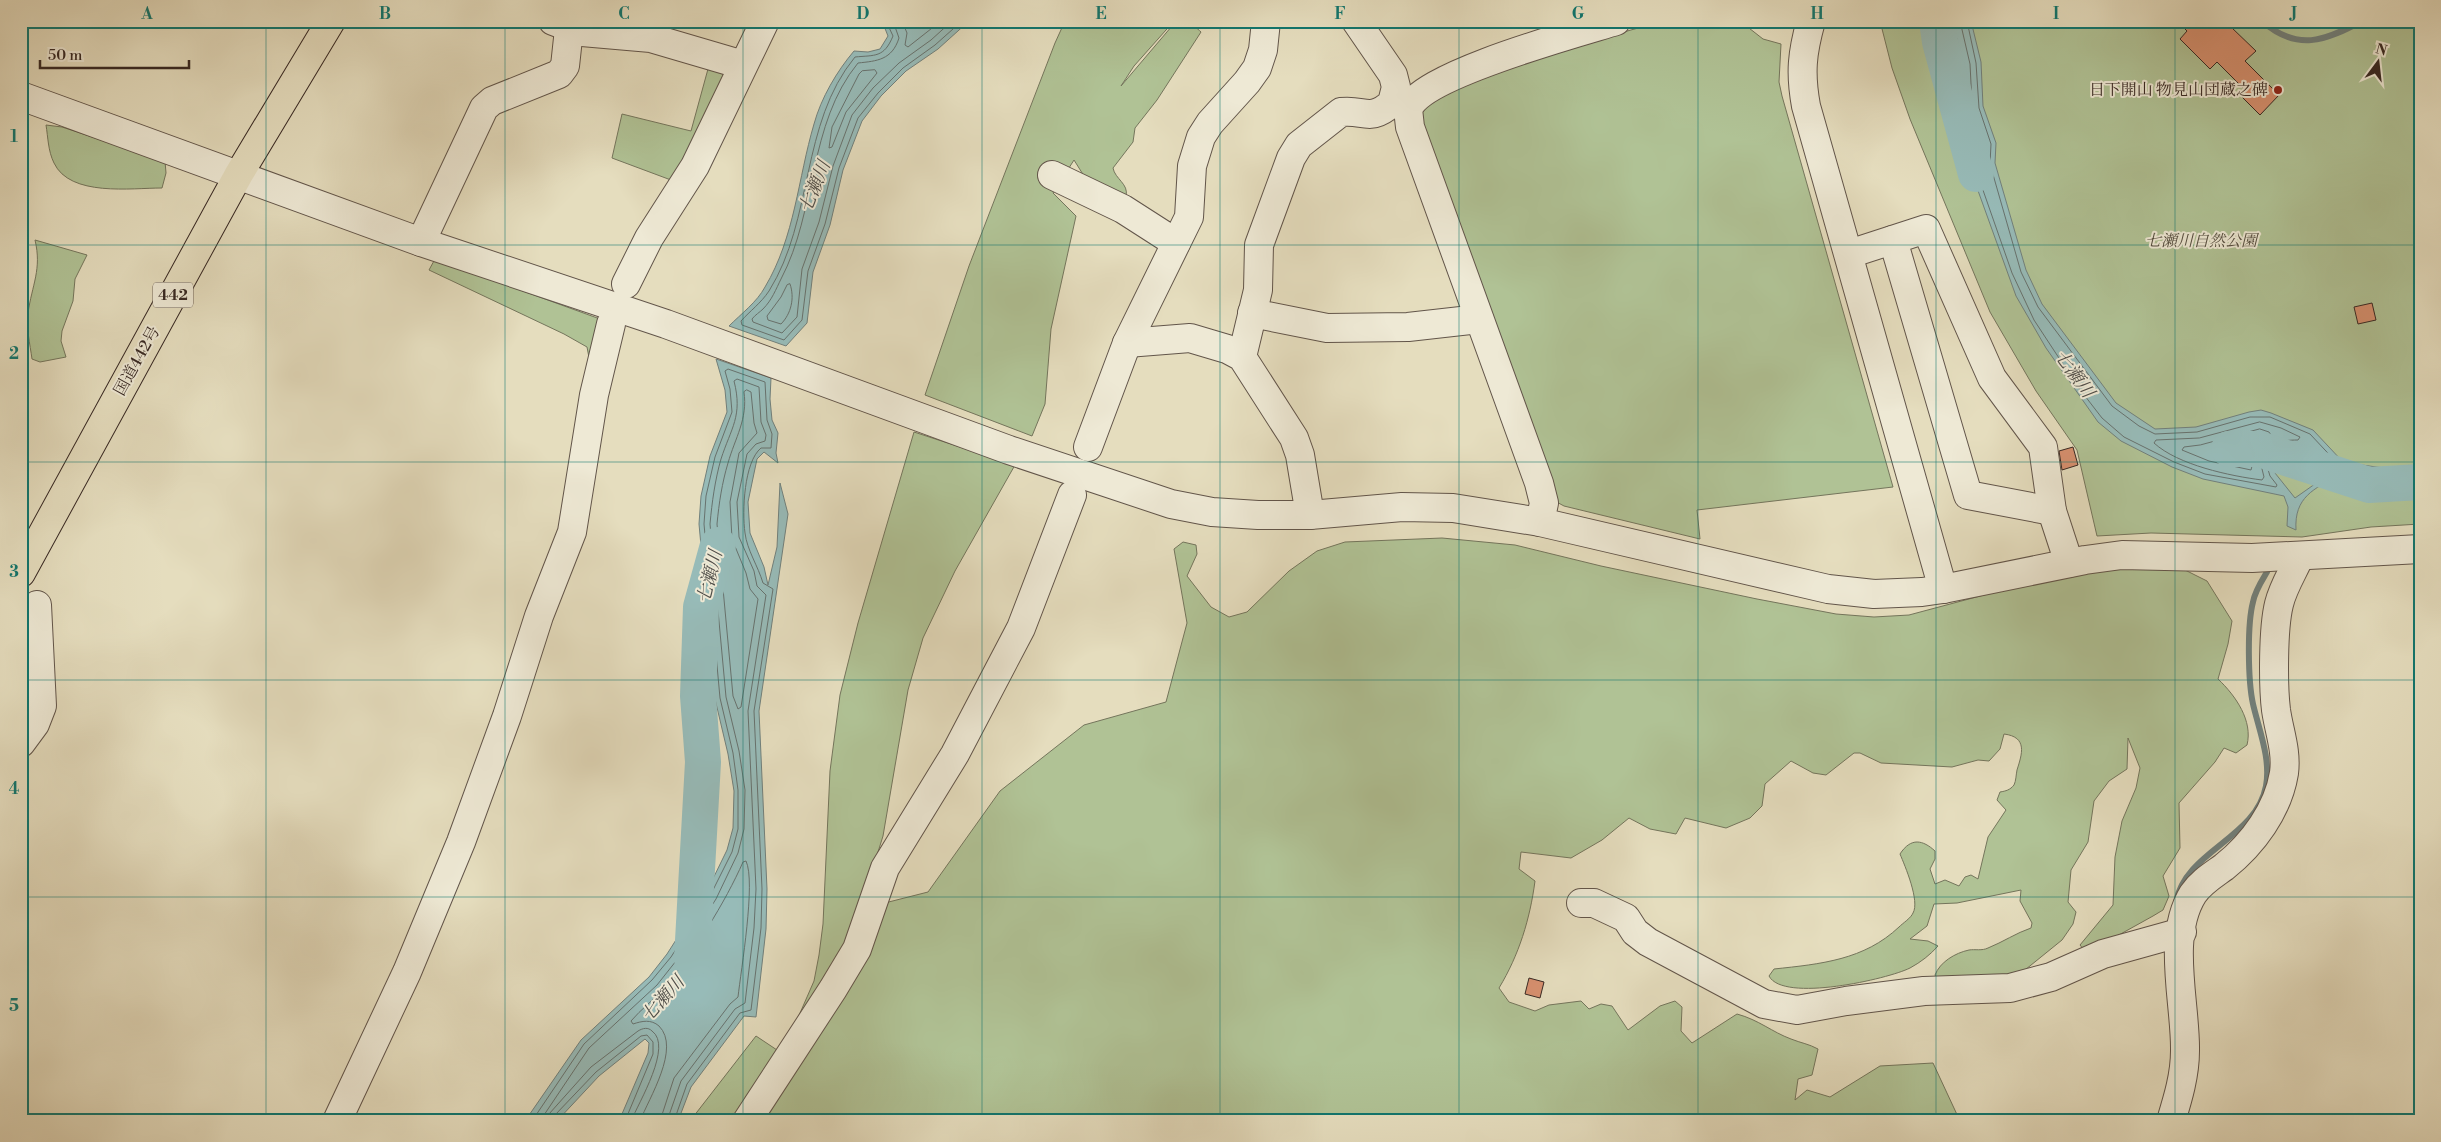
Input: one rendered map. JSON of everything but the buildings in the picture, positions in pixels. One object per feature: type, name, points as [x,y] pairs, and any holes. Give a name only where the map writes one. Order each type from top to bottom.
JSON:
[{"type":"highway","name":"国道442号","points":[[21,573],[239,174],[331,21]]},
{"type":"street","points":[[626,284],[649,238],[691,173],[765,21]]},
{"type":"street","points":[[1088,447],[1127,343],[1190,212],[1192,166],[1202,137],[1210,123],[1257,68],[1264,50],[1266,21]]},
{"type":"street","points":[[1356,21],[1393,75],[1400,106],[1410,127],[1538,483],[1544,503],[1540,522]]},
{"type":"street","points":[[1242,358],[1259,277],[1257,254],[1259,245],[1294,151],[1341,112],[1367,115],[1400,106],[1485,63],[1616,21]]},
{"type":"street","points":[[1811,21],[1802,58],[1804,94],[1942,589]]},
{"type":"street","points":[[421,242],[484,108],[492,102],[558,74],[565,66],[561,25],[651,38],[743,65]]},
{"type":"street","points":[[21,96],[421,242],[666,324],[1087,478],[1171,504],[1235,514],[1310,514],[1424,507],[1481,512],[1540,522],[1828,588],[1874,594],[1942,589],[2069,563],[2122,555],[2229,558],[2300,556],[2420,548]]},
{"type":"street","points":[[1052,175],[1123,208],[1176,243]]},
{"type":"street","points":[[1848,254],[1926,229],[1992,378],[2043,447],[2052,511],[2069,563]]},
{"type":"street","points":[[1893,240],[1968,495],[2052,511]]},
{"type":"street","points":[[1252,313],[1327,328],[1417,326],[1478,319]]},
{"type":"street","points":[[337,1121],[407,972],[461,842],[507,716],[539,616],[572,532],[596,386],[611,324]]},
{"type":"street","points":[[1127,343],[1190,338],[1227,349],[1242,358],[1294,438],[1300,456],[1310,514]]},
{"type":"street","points":[[747,1121],[857,949],[885,868],[955,754],[1021,628],[1072,496]]},
{"type":"street","points":[[2171,1121],[2182,1081],[2185,1050],[2179,981],[2182,932],[2186,911],[2193,894],[2208,877],[2224,867],[2250,841],[2276,802],[2284,772],[2282,736],[2276,707],[2275,622],[2285,587],[2300,556]]},
{"type":"street","points":[[21,743],[35,724],[42,706],[37,605]]},
{"type":"street","points":[[1581,903],[1594,904],[1626,918],[1635,932],[1648,942],[1751,998],[1780,1008],[1797,1010],[1846,1001],[1924,991],[2010,988],[2051,977],[2102,954],[2182,932]]},
{"type":"green space","points":[[1065,21],[1174,21],[1134,66],[1121,86],[1172,26],[1187,23],[1201,32],[1157,100],[1135,128],[1133,142],[1113,168],[1126,188],[1126,196],[1084,176],[1074,160],[1053,193],[1076,216],[1051,329],[1045,404],[1032,436],[925,395],[969,266]]},
{"type":"green space","points":[[1664,21],[1740,21],[1763,39],[1781,44],[1779,82],[1782,96],[1893,487],[1697,510],[1700,539],[1564,506],[1553,500],[1416,117],[1420,107],[1506,64]]},
{"type":"green space","name":"七瀬川自然公園","points":[[1880,21],[2420,21],[2420,524],[2371,527],[2302,537],[2151,533],[2097,536],[2077,450],[2036,391],[1990,312],[1910,119],[1892,68]]},
{"type":"green space","points":[[711,58],[728,66],[679,183],[612,158],[622,114],[691,131]]},
{"type":"green space","points":[[46,125],[62,127],[165,161],[166,173],[162,188],[102,188],[87,186],[73,181],[62,174],[54,163],[49,149]]},
{"type":"green space","points":[[35,240],[87,255],[75,279],[73,301],[62,331],[61,341],[66,357],[40,362],[32,359],[28,336],[28,313],[37,268]]},
{"type":"green space","points":[[435,259],[600,319],[591,368],[587,347],[564,334],[429,270]]},
{"type":"green space","points":[[914,432],[1015,465],[955,571],[923,638],[908,690],[883,836],[873,868],[869,907],[928,892],[1000,791],[1084,725],[1166,702],[1187,623],[1174,549],[1183,542],[1196,545],[1197,554],[1187,576],[1211,607],[1229,617],[1247,612],[1289,571],[1317,551],[1345,542],[1442,538],[1515,545],[1601,566],[1757,599],[1836,614],[1874,617],[1909,615],[2055,576],[2116,566],[2183,569],[2207,581],[2232,621],[2228,644],[2218,679],[2242,709],[2248,727],[2247,745],[2236,753],[2224,748],[2215,762],[2179,803],[2180,848],[2163,876],[2169,896],[2163,910],[2099,946],[2084,950],[2080,945],[2113,905],[2115,857],[2122,821],[2136,788],[2140,768],[2128,738],[2127,769],[2109,781],[2094,801],[2088,842],[2071,870],[2068,902],[2076,912],[2073,924],[2062,940],[2020,974],[1937,979],[1935,975],[1944,962],[1958,953],[1986,949],[2031,928],[2032,923],[2020,901],[2021,890],[1957,903],[1934,904],[1927,926],[1910,939],[1928,941],[1938,946],[1918,963],[1898,973],[1837,986],[1814,988],[1794,988],[1778,984],[1769,976],[1774,969],[1841,959],[1871,947],[1886,938],[1909,919],[1915,908],[1915,900],[1900,854],[1908,845],[1917,842],[1922,843],[1935,851],[1935,859],[1930,869],[1935,884],[1945,880],[1959,886],[1965,877],[1971,875],[1978,879],[1988,837],[2006,810],[1997,800],[2000,792],[2006,791],[2014,785],[2020,758],[2020,742],[2012,736],[2004,734],[2000,749],[1989,761],[1978,760],[1952,767],[1881,763],[1860,753],[1854,753],[1826,775],[1813,773],[1791,761],[1765,784],[1762,806],[1750,818],[1726,828],[1685,818],[1676,834],[1650,829],[1629,818],[1602,840],[1571,858],[1521,852],[1519,869],[1535,881],[1523,936],[1499,988],[1509,1002],[1535,1011],[1549,1005],[1581,1001],[1589,1009],[1601,1004],[1612,1006],[1628,1030],[1660,1006],[1675,1001],[1682,1007],[1681,1031],[1692,1043],[1737,1014],[1784,1036],[1818,1049],[1812,1075],[1798,1079],[1795,1100],[1807,1090],[1830,1097],[1880,1066],[1933,1063],[1960,1121],[690,1121],[756,1036],[786,1056],[797,1020],[814,981],[823,924],[830,771],[840,695],[858,623]]},
{"type":"water","points":[[882,21],[969,21],[938,49],[906,71],[881,96],[862,121],[843,170],[830,225],[813,272],[807,323],[786,346],[729,326],[758,298],[775,268],[795,207],[814,124],[825,95],[854,51],[868,52],[880,49],[888,36]]},
{"type":"water","points":[[1918,21],[1971,21],[1981,62],[1983,106],[1996,143],[1995,163],[2026,270],[2042,304],[2116,403],[2155,429],[2196,427],[2261,410],[2271,413],[2313,430],[2343,462],[2354,466],[2362,465],[2413,472],[2420,468],[2420,497],[2378,490],[2339,475],[2307,495],[2298,509],[2296,530],[2287,526],[2288,507],[2284,496],[2203,479],[2172,467],[2121,441],[2098,422],[2046,348],[2016,296],[1972,174],[1956,104]],"holes":[[[2295,451],[2310,454],[2332,472],[2295,498],[2275,473],[2271,464],[2280,452]]]},
{"type":"water","points":[[716,359],[771,378],[770,399],[772,420],[778,433],[776,453],[778,463],[764,452],[757,459],[748,502],[750,533],[764,567],[768,585],[777,547],[780,483],[788,514],[759,711],[767,889],[766,929],[756,1017],[744,1016],[691,1087],[678,1121],[619,1121],[648,1053],[649,1043],[645,1039],[599,1076],[557,1121],[525,1121],[581,1040],[649,977],[667,954],[706,893],[727,850],[733,828],[734,791],[728,754],[715,699],[699,524],[701,496],[710,456],[727,412],[725,390]]},
{"type":"waterway","name":"七瀬川","points":[[1937,21],[1940,42],[1976,174]]},
{"type":"waterway","points":[[2262,21],[2275,31],[2299,40],[2323,38],[2336,34],[2362,21]]},
{"type":"waterway","name":"七瀬川","points":[[2229,449],[2259,449],[2369,485],[2420,482]]},
{"type":"waterway","name":"七瀬川","points":[[692,959],[703,762],[698,696],[701,607],[718,545]]},
{"type":"waterway","points":[[2176,902],[2182,884],[2193,869],[2249,819],[2260,804],[2266,786],[2266,755],[2251,694],[2249,653],[2253,602],[2267,572]]},
{"type":"place","name":"日下開山 物見山団蔵之碑","points":[[2278,90]]}]
